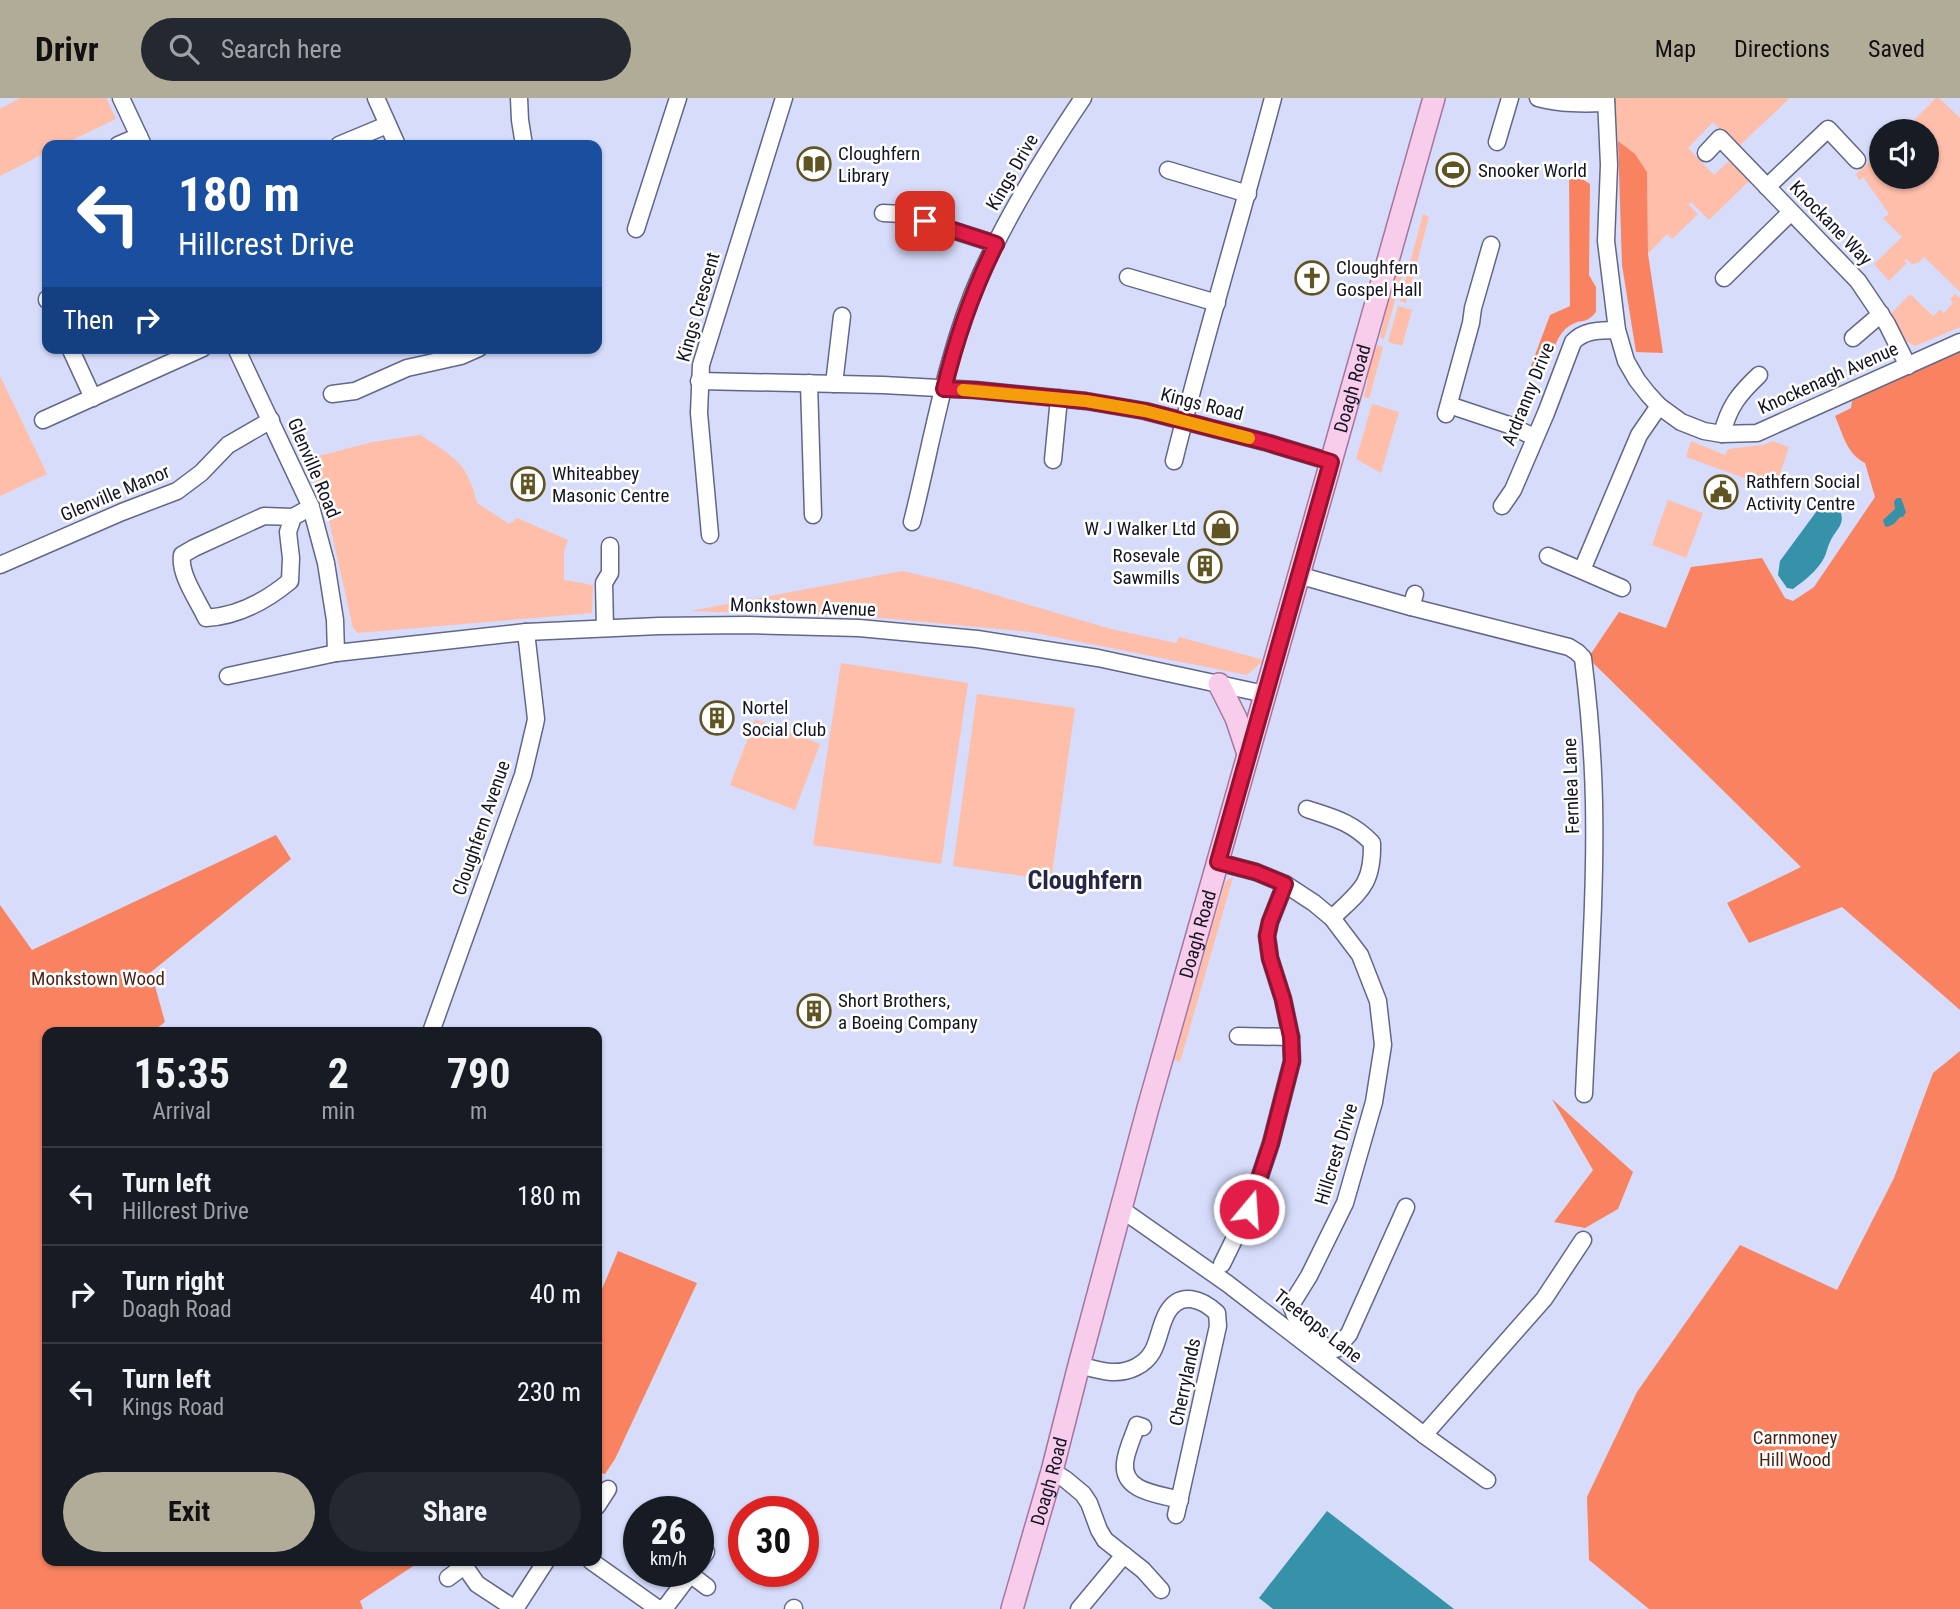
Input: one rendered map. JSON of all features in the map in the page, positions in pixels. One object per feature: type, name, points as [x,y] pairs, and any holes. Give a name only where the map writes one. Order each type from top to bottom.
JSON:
[{"type":"main road","name":"Doagh Road","points":[[1014,1601],[1298,575],[1434,98]]},
{"type":"main road","points":[[1219,684],[1236,718],[1248,754]]},
{"type":"street","points":[[121,98],[141,140]]},
{"type":"street","points":[[376,98],[394,140]]},
{"type":"street","points":[[519,98],[522,140]]},
{"type":"street","name":"Kings Crescent","points":[[710,535],[699,413],[699,381],[704,351],[784,98]]},
{"type":"street","name":"Kings Drive","points":[[944,389],[959,334],[981,275],[1019,199],[1083,98]]},
{"type":"street","points":[[1174,461],[1273,98]]},
{"type":"street","points":[[1497,142],[1510,98]]},
{"type":"street","points":[[1538,98],[1551,102],[1581,104],[1606,100]]},
{"type":"street","points":[[636,229],[672,99]]},
{"type":"street","name":"Knockenagh Avenue","points":[[1606,100],[1609,164],[1606,241],[1617,330],[1626,361],[1637,380],[1659,406],[1681,422],[1704,431],[1722,434],[1757,433],[1960,342]]},
{"type":"street","points":[[351,140],[387,125]]},
{"type":"street","points":[[1767,187],[1828,129],[1857,160]]},
{"type":"street","name":"Knockane Way","points":[[1706,153],[1720,138],[1858,281],[1888,324],[1908,366]]},
{"type":"street","points":[[1168,170],[1248,194]]},
{"type":"street","points":[[1724,278],[1791,212]]},
{"type":"street","points":[[883,213],[902,214],[996,244]]},
{"type":"street","points":[[1491,245],[1448,410],[1510,425],[1534,437]]},
{"type":"street","points":[[1128,277],[1217,303]]},
{"type":"street","points":[[1853,338],[1881,314]]},
{"type":"street","points":[[834,384],[842,316]]},
{"type":"street","name":"Ardranny Drive","points":[[1502,506],[1513,490],[1573,341],[1578,336],[1593,331],[1617,330]]},
{"type":"street","points":[[73,354],[93,398]]},
{"type":"street","points":[[43,420],[188,354]]},
{"type":"street","name":"Glenville Road","points":[[239,354],[311,507],[326,562],[335,620],[335,653]]},
{"type":"street","points":[[332,394],[355,391],[407,368],[465,354]]},
{"type":"street","points":[[1722,434],[1732,405],[1759,375]]},
{"type":"street","name":"Kings Road","points":[[699,381],[883,385],[1086,401],[1145,411],[1331,462]]},
{"type":"street","points":[[809,383],[813,515]]},
{"type":"street","points":[[912,522],[944,389]]},
{"type":"street","points":[[355,391],[361,407]]},
{"type":"street","points":[[1053,460],[1059,398]]},
{"type":"street","points":[[1582,570],[1639,435],[1659,406]]},
{"type":"street","name":"Glenville Manor","points":[[0,565],[122,512],[177,492],[201,473],[228,445],[271,420]]},
{"type":"street","points":[[293,517],[288,532],[290,581],[272,596],[227,617],[206,618],[188,581],[182,565],[182,555],[264,516],[293,517],[311,507]]},
{"type":"street","points":[[605,628],[604,583],[610,573],[610,546]]},
{"type":"street","points":[[1548,556],[1622,588]]},
{"type":"street","name":"Fernlea Lane","points":[[1298,575],[1413,600],[1569,647],[1583,659],[1594,801],[1593,894],[1584,1094]]},
{"type":"street","name":"Monkstown Avenue","points":[[228,676],[335,653],[526,632],[747,625],[859,628],[977,639],[1098,658],[1265,694]]},
{"type":"street","name":"Cloughfern Avenue","points":[[433,1027],[523,775],[536,719],[526,632]]},
{"type":"street","points":[[1307,809],[1359,830],[1372,843],[1373,862],[1368,880],[1332,918]]},
{"type":"street","name":"Hillcrest Drive","points":[[1218,862],[1256,872],[1285,884],[1332,918],[1360,955],[1378,1001],[1383,1045],[1374,1102],[1345,1203],[1291,1306],[1299,1328],[1319,1345],[1336,1349],[1349,1334],[1406,1207]]},
{"type":"street","points":[[1222,1264],[1249,1209],[1271,1143],[1292,1061],[1291,1037],[1270,958],[1267,936],[1285,884]]},
{"type":"street","points":[[1238,1036],[1291,1037]]},
{"type":"street","name":"Treetops Lane","points":[[1121,1209],[1228,1284],[1424,1435],[1487,1480]]},
{"type":"street","points":[[1424,1435],[1544,1299],[1583,1240]]},
{"type":"street","name":"Cherrylands","points":[[1079,1365],[1116,1373],[1138,1367],[1153,1352],[1168,1311],[1177,1302],[1188,1298],[1201,1301],[1217,1313],[1218,1326],[1178,1507],[1138,1489],[1127,1478],[1125,1463],[1137,1425],[1143,1427]]},
{"type":"street","points":[[1052,1471],[1083,1494],[1105,1540],[1143,1570],[1161,1590]]},
{"type":"street","points":[[602,1498],[608,1489]]},
{"type":"street","points":[[1079,1609],[1124,1555]]},
{"type":"street","points":[[448,1578],[461,1566]]},
{"type":"street","points":[[464,1566],[477,1584],[515,1609],[543,1566]]},
{"type":"street","points":[[598,1566],[623,1584]]},
{"type":"street","points":[[628,1587],[662,1609],[680,1587]]},
{"type":"street","points":[[999,1609],[1014,1601]]},
{"type":"shaded area","points":[[20,98],[106,98],[116,119],[72,140],[42,140],[42,155],[0,176],[0,109]]},
{"type":"shaded area","points":[[1614,98],[1789,99],[1737,148],[1713,122],[1688,148],[1714,175],[1730,160],[1749,181],[1709,220],[1691,202],[1689,205],[1698,214],[1672,239],[1667,234],[1648,254],[1647,172],[1635,154],[1618,141]]},
{"type":"shaded area","points":[[1936,98],[1960,118],[1960,292],[1924,257],[1918,263],[1912,264],[1906,259],[1904,261],[1907,263],[1889,281],[1874,264],[1902,237],[1883,218],[1889,214],[1872,189],[1939,189],[1939,119],[1915,119]]},
{"type":"shaded area","points":[[1869,163],[1869,175],[1859,180],[1856,174]]},
{"type":"shaded area","points":[[1423,214],[1429,217],[1406,303],[1400,301]]},
{"type":"shaded area","points":[[1398,268],[1404,269],[1384,339],[1380,337],[1385,298],[1387,290],[1394,285]]},
{"type":"shaded area","points":[[1910,294],[1933,316],[1940,310],[1944,313],[1953,303],[1950,299],[1955,294],[1960,298],[1960,327],[1915,346],[1906,341],[1903,343],[1891,314]]},
{"type":"shaded area","points":[[1398,306],[1412,310],[1402,346],[1388,342]]},
{"type":"shaded area","points":[[1378,345],[1383,347],[1369,399],[1364,397],[1368,379],[1364,373],[1367,362]]},
{"type":"shaded area","points":[[0,376],[47,474],[0,496]]},
{"type":"shaded area","points":[[1372,404],[1399,412],[1381,473],[1356,459]]},
{"type":"shaded area","points":[[420,435],[457,461],[469,478],[477,503],[509,524],[517,518],[568,540],[564,551],[564,580],[593,585],[592,613],[358,633],[353,628],[329,521],[307,459],[373,442]]},
{"type":"shaded area","points":[[1691,441],[1725,455],[1728,449],[1763,445],[1773,441],[1789,447],[1775,489],[1686,457]]},
{"type":"shaded area","points":[[1668,500],[1703,513],[1686,558],[1652,545]]},
{"type":"shaded area","points":[[902,571],[955,583],[1111,629],[1176,643],[1179,637],[1264,660],[1247,675],[1030,632],[861,616],[690,611]]},
{"type":"shaded area","points":[[841,663],[968,683],[941,864],[813,845]]},
{"type":"shaded area","points":[[977,694],[1075,708],[1051,880],[953,866]]},
{"type":"shaded area","points":[[755,719],[820,744],[795,810],[730,785]]},
{"type":"shaded area","points":[[1233,877],[1180,1062],[1174,1060],[1224,886],[1226,881]]},
{"type":"green space","points":[[1618,141],[1635,154],[1647,172],[1648,254],[1663,353],[1636,352],[1622,265]]},
{"type":"green space","points":[[1569,171],[1590,184],[1589,275],[1596,287],[1596,312],[1586,320],[1566,328],[1555,345],[1546,371],[1531,366],[1550,315],[1570,306]]},
{"type":"green space","points":[[1960,347],[1960,1010],[1842,907],[1749,943],[1727,903],[1801,867],[1588,658],[1619,612],[1666,628],[1691,567],[1762,558],[1785,598],[1793,601],[1814,587],[1875,497],[1865,463],[1849,448],[1835,416],[1851,408],[1852,401],[1866,394],[1872,386]]},
{"type":"green space","name":"Monkstown Wood","points":[[276,835],[291,859],[151,972],[165,1022],[158,1027],[42,1027],[42,1566],[413,1566],[360,1601],[363,1609],[0,1609],[0,905],[32,950]]},
{"type":"green space","name":"Carnmoney Hill Wood","points":[[1960,1051],[1960,1609],[1649,1609],[1589,1560],[1587,1497],[1637,1392],[1740,1245],[1837,1290],[1894,1178],[1933,1073]]},
{"type":"green space","points":[[1552,1099],[1633,1172],[1618,1209],[1585,1228],[1554,1222],[1593,1170]]},
{"type":"green space","points":[[618,1251],[697,1283],[615,1459],[605,1474],[602,1473],[602,1289]]},
{"type":"water","points":[[1901,498],[1906,512],[1887,527],[1883,520],[1895,509],[1894,501]]},
{"type":"water","points":[[1832,505],[1839,508],[1842,519],[1824,558],[1802,582],[1793,589],[1787,588],[1778,575],[1780,561],[1819,508]]},
{"type":"water","points":[[1327,1511],[1454,1609],[1273,1609],[1259,1598]]},
{"type":"slow traffic","points":[[963,390],[1086,401],[1145,411],[1249,438]]},
{"type":"place","name":"Cloughfern Library","points":[[814,164]]},
{"type":"place","name":"Snooker World","points":[[1453,170]]},
{"type":"place","name":"Cloughfern Gospel Hall","points":[[1312,278]]},
{"type":"place","name":"Whiteabbey Masonic Centre","points":[[528,484]]},
{"type":"place","name":"Rathfern Social Activity Centre","points":[[1721,492]]},
{"type":"place","name":"W J Walker Ltd","points":[[1221,528]]},
{"type":"place","name":"Rosevale Sawmills","points":[[1205,566]]},
{"type":"place","name":"Nortel Social Club","points":[[717,718]]},
{"type":"place","name":"Short Brothers, a Boeing Company","points":[[814,1011]]},
{"type":"district","name":"Cloughfern","points":[[1085,880]]},
{"type":"route","points":[[925,221],[996,244],[959,334],[944,389],[1086,401],[1145,411],[1331,462],[1218,862],[1256,872],[1285,884],[1267,936],[1270,958],[1291,1037],[1292,1061],[1271,1143],[1249,1209]]}]
